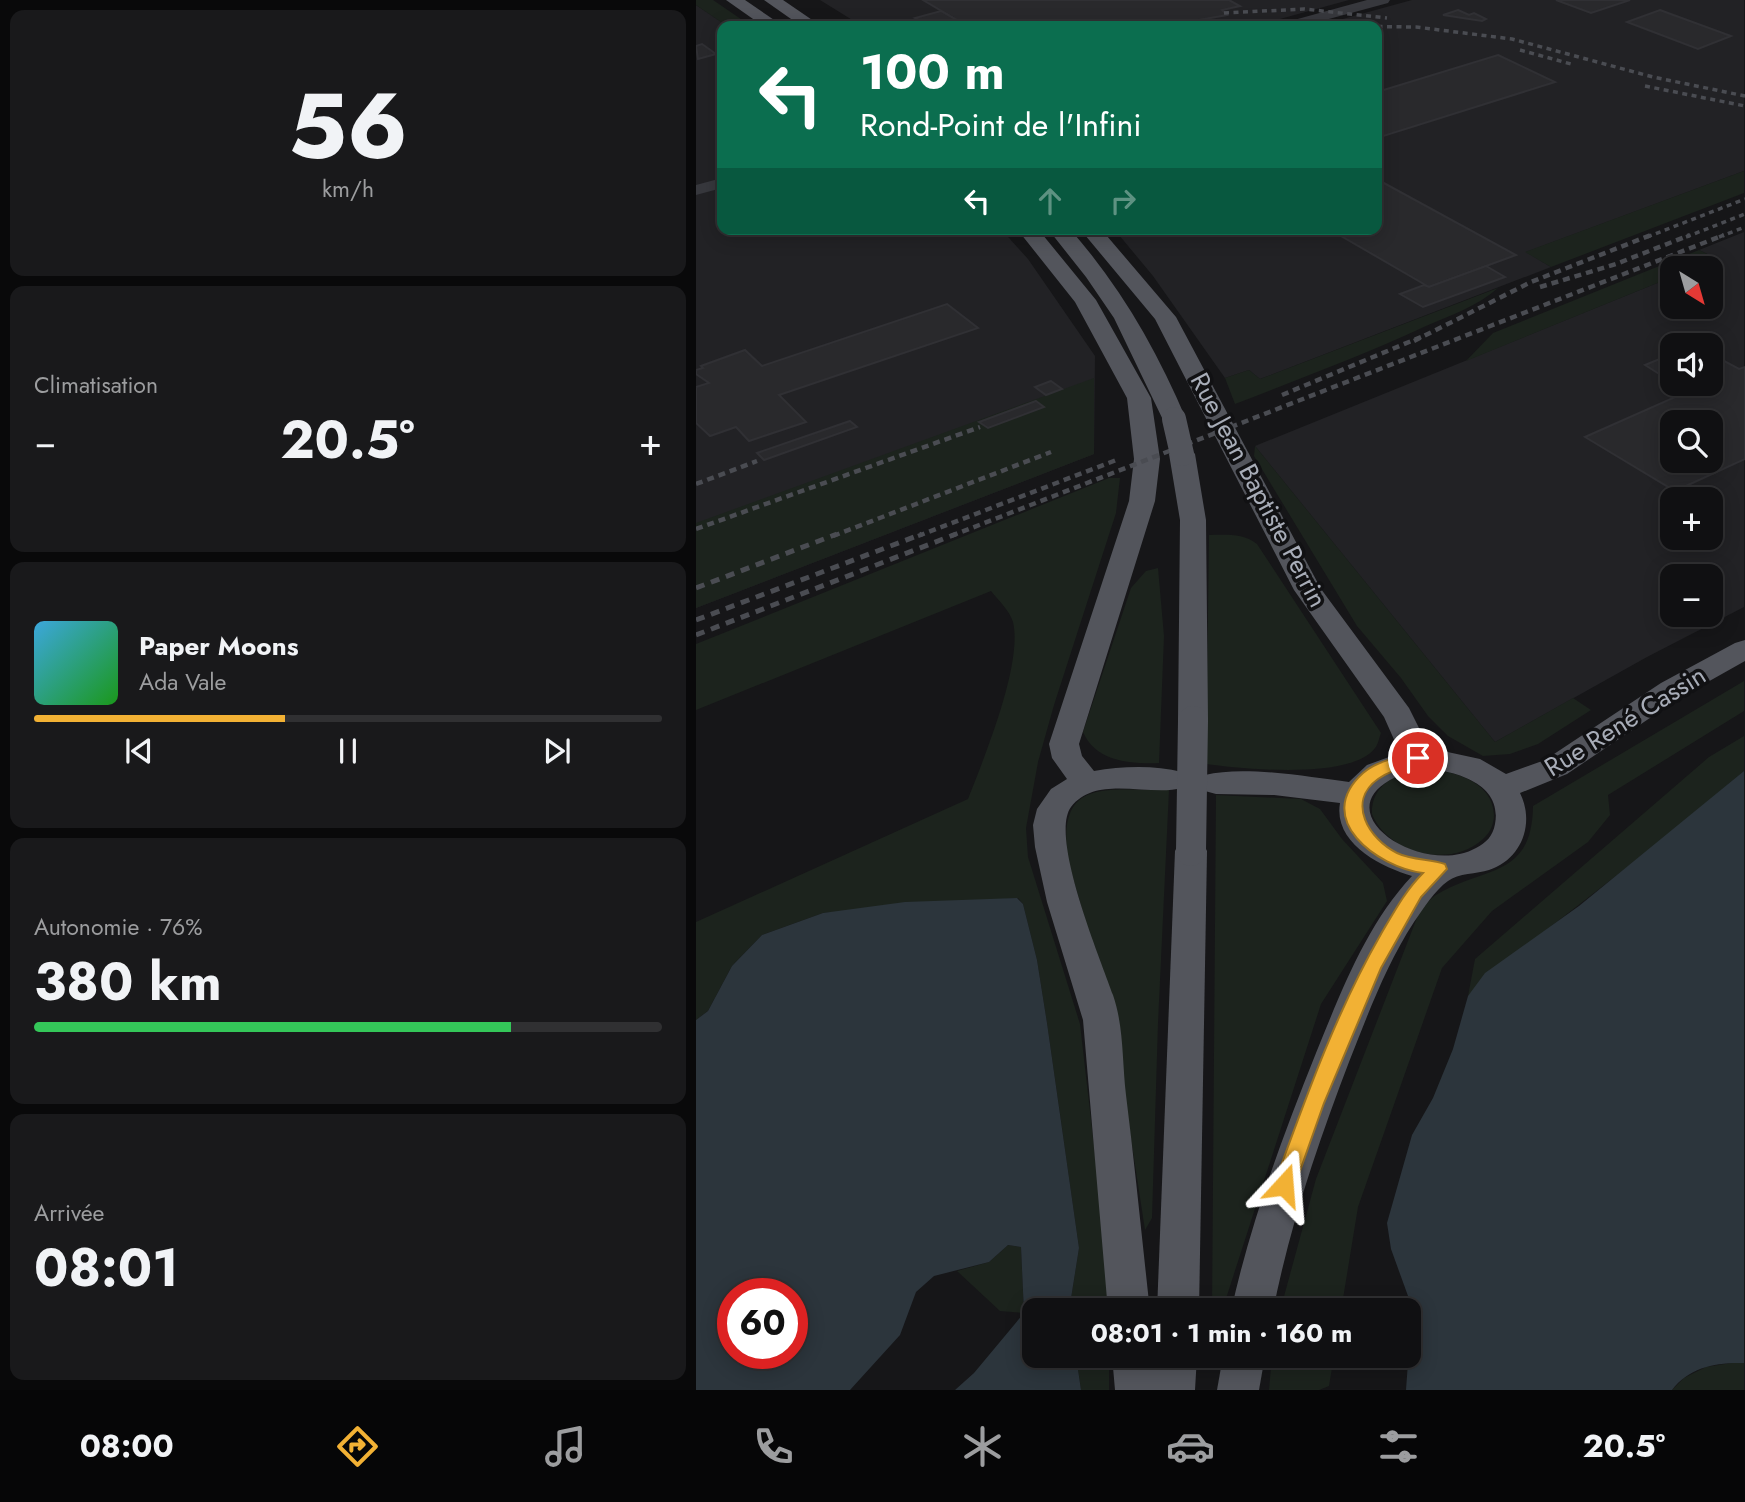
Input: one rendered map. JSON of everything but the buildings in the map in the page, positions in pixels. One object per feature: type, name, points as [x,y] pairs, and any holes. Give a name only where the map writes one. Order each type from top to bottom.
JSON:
[{"type":"main road","points":[[734,0],[765,21]]},
{"type":"main road","points":[[772,0],[804,21]]},
{"type":"main road","points":[[1032,235],[1085,300],[1139,398],[1144,422],[1147,459],[1142,501],[1064,744],[1067,758],[1087,783]]},
{"type":"main road","points":[[1063,235],[1101,280],[1125,316],[1157,376],[1174,419],[1193,520],[1191,852],[1178,1298]]},
{"type":"main road","name":"Rue Jean Baptiste Perrin","points":[[1095,235],[1165,317],[1295,567],[1320,608],[1398,715],[1418,758]]},
{"type":"main road","name":"Rue René Cassin","points":[[1502,788],[1556,766],[1671,690],[1744,649]]},
{"type":"main road","points":[[1418,758],[1466,764],[1486,774],[1502,788],[1511,803],[1514,819],[1510,835],[1500,849],[1483,860],[1462,867],[1439,869],[1413,865],[1389,857],[1370,844],[1358,828],[1353,811],[1356,794],[1370,776],[1391,764],[1418,758]]},
{"type":"main road","points":[[1128,1298],[1098,1004],[1058,882],[1048,828],[1052,810],[1066,793],[1087,783],[1113,779],[1171,780]]},
{"type":"main road","points":[[1216,783],[1274,784],[1356,794]]},
{"type":"main road","points":[[1255,1298],[1277,1205],[1339,1042],[1394,924],[1415,892],[1439,869]]},
{"type":"main road","points":[[1134,1368],[1136,1390]]},
{"type":"main road","points":[[1176,1390],[1177,1368]]},
{"type":"main road","points":[[1238,1390],[1242,1368]]},
{"type":"street","points":[[1306,21],[1383,0]]},
{"type":"street","points":[[696,190],[717,184]]},
{"type":"shaded area","points":[[696,0],[713,0],[744,21],[720,21],[696,5]]},
{"type":"shaded area","points":[[820,0],[1349,0],[1273,21],[854,21]]},
{"type":"shaded area","points":[[1412,0],[1744,0],[1744,171],[1526,252],[1551,267],[1260,379],[1249,370],[1225,378],[1153,276],[1119,235],[1382,235],[1382,21],[1335,21]]},
{"type":"shaded area","points":[[696,5],[720,21],[717,21],[717,235],[1006,235],[1028,259],[1095,356],[1094,454],[696,608]]},
{"type":"shaded area","points":[[1744,171],[1744,193],[1551,267],[1525,252]]},
{"type":"shaded area","points":[[1744,232],[1744,607],[1723,618],[1723,564],[1660,564],[1660,627],[1705,627],[1495,742],[1255,446],[1660,282],[1660,319],[1723,319],[1723,256],[1711,256],[1699,250]]},
{"type":"shaded area","points":[[1699,250],[1712,256],[1684,256]]},
{"type":"shaded area","points":[[1660,266],[1660,282],[1466,361],[1493,333]]},
{"type":"shaded area","points":[[1498,288],[1482,300],[1454,314],[1355,357],[1235,404],[1225,378],[1249,370],[1260,379]]},
{"type":"shaded area","points":[[1094,378],[1094,454],[696,608],[696,523]]},
{"type":"shaded area","points":[[1255,446],[1495,742],[1573,698],[1591,710],[1538,744],[1510,754],[1483,756],[1448,736],[1428,716],[1401,678],[1357,626],[1254,456]]},
{"type":"shaded area","points":[[1109,478],[1120,478],[1116,513],[1038,762],[1026,828],[1028,857],[1080,1024],[1108,1298],[1071,1298],[1079,1248],[1037,960],[1023,904],[1018,898],[823,913],[762,935],[732,966],[708,1011],[696,1020],[696,922],[968,799],[992,736],[1007,686],[1015,640],[1009,614],[991,591],[696,710],[696,644]]},
{"type":"shaded area","points":[[1209,535],[1240,536],[1257,544],[1381,733],[1376,747],[1362,758],[1344,765],[1295,770],[1206,764]]},
{"type":"shaded area","points":[[1158,568],[1164,636],[1159,763],[1126,762],[1096,750],[1083,732],[1131,588],[1146,571]]},
{"type":"shaded area","points":[[1744,681],[1744,711],[1608,795],[1610,815],[1588,842],[1492,911],[1442,968],[1358,1207],[1343,1298],[1284,1298],[1316,1179],[1418,915],[1436,895],[1515,859],[1531,830],[1533,806]]},
{"type":"shaded area","points":[[1744,736],[1744,771],[1468,996],[1475,959],[1709,757]]},
{"type":"shaded area","points":[[1423,769],[1468,779],[1486,793],[1492,803],[1494,818],[1490,831],[1483,839],[1470,848],[1438,855],[1406,847],[1380,828],[1372,814],[1376,795],[1381,788],[1395,777]]},
{"type":"shaded area","points":[[1744,771],[1744,1363],[1724,1364],[1695,1371],[1672,1390],[1406,1390],[1408,1368],[1421,1368],[1421,1298],[1409,1298],[1391,1249],[1387,1223],[1412,1135],[1433,1098],[1453,1049],[1468,996],[1485,973],[1579,906]]},
{"type":"shaded area","points":[[1106,790],[1169,790],[1152,1218],[1145,1230],[1111,1008],[1068,861],[1066,834],[1070,814],[1078,801],[1090,794]]},
{"type":"shaded area","points":[[1216,795],[1301,799],[1320,809],[1342,839],[1383,883],[1387,901],[1321,1004],[1226,1298],[1212,1298]]},
{"type":"shaded area","points":[[1017,898],[1023,904],[1037,960],[1079,1248],[1071,1298],[1023,1298],[1021,1247],[1008,1245],[989,1262],[934,1276],[916,1292],[900,1335],[850,1390],[696,1390],[696,1020],[708,1011],[732,966],[762,935],[823,913],[905,902]]},
{"type":"shaded area","points":[[1008,1245],[1021,1247],[1022,1313],[1000,1311],[957,1271],[989,1262]]},
{"type":"shaded area","points":[[1022,1315],[1022,1368],[1078,1368],[1081,1390],[955,1390],[974,1373]]},
{"type":"shaded area","points":[[1744,1361],[1744,1390],[1672,1390],[1684,1378],[1706,1367]]},
{"type":"shaded area","points":[[1078,1368],[1109,1368],[1109,1390],[1081,1390]]},
{"type":"shaded area","points":[[1271,1368],[1332,1368],[1329,1386],[1319,1390],[1269,1390]]},
{"type":"railway","points":[[1224,13],[1304,9],[1387,18]]},
{"type":"railway","points":[[1382,27],[1416,27],[1512,39],[1653,77],[1745,96]]},
{"type":"railway","points":[[1520,50],[1571,64]]},
{"type":"railway","points":[[1645,86],[1745,106]]},
{"type":"railway","points":[[1647,237],[1745,199]]},
{"type":"railway","points":[[1686,237],[1745,214]]},
{"type":"railway","points":[[1719,237],[1745,227]]},
{"type":"railway","points":[[1414,341],[1531,282],[1651,235]]},
{"type":"railway","points":[[1540,287],[1616,264],[1690,235]]},
{"type":"railway","points":[[951,536],[1724,235]]},
{"type":"railway","points":[[1282,395],[1421,337]]},
{"type":"railway","points":[[696,529],[980,427]]},
{"type":"railway","points":[[833,536],[1051,452]]},
{"type":"railway","points":[[918,536],[1119,459]]},
{"type":"railway","points":[[696,484],[757,461]]},
{"type":"railway","points":[[696,588],[837,534]]},
{"type":"railway","points":[[696,620],[922,534]]},
{"type":"railway","points":[[696,635],[956,534]]},
{"type":"route","points":[[1284,1185],[1314,1103],[1372,967],[1394,924],[1415,892],[1439,869],[1413,865],[1389,857],[1370,844],[1358,828],[1353,811],[1356,794],[1370,776],[1391,764],[1418,758]]}]
